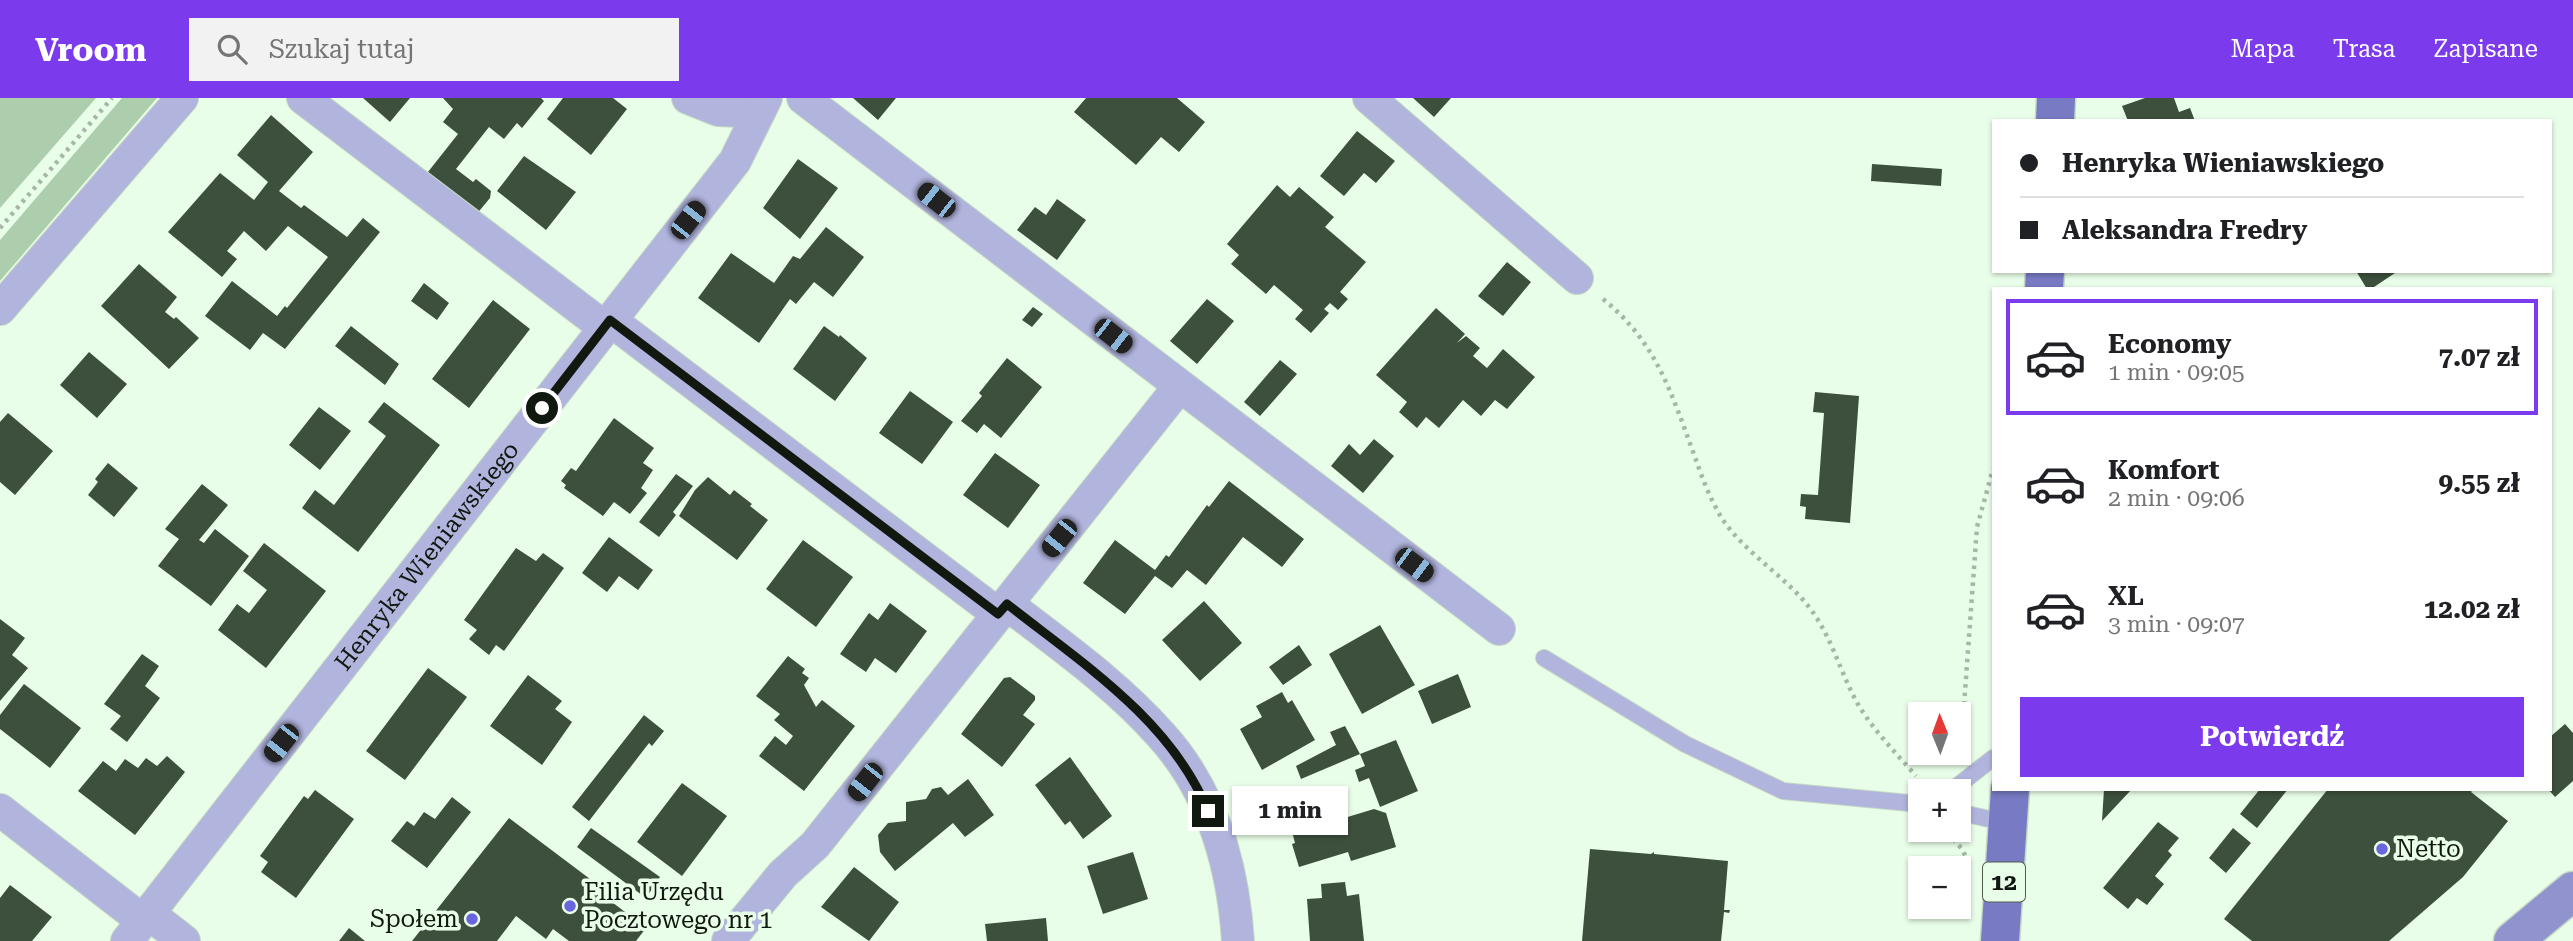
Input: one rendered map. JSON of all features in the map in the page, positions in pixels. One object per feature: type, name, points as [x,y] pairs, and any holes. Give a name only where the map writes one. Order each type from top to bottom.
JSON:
[{"type":"main road","points":[[2054,119],[2056,98]]},
{"type":"main road","name":"12","points":[[2000,941],[2009,806]]},
{"type":"street","points":[[0,310],[182,98]]},
{"type":"street","points":[[303,98],[607,323],[1112,686],[1163,736],[1199,789],[1226,855],[1238,941]]},
{"type":"street","points":[[688,98],[718,110],[763,105]]},
{"type":"street","points":[[803,98],[1499,629]]},
{"type":"street","points":[[1368,98],[1577,278]]},
{"type":"street","name":"Henryka Wieniawskiego","points":[[140,925],[734,161],[763,105]]},
{"type":"street","points":[[728,941],[783,874],[815,845],[1179,387]]},
{"type":"street","points":[[0,810],[140,925],[184,941]]},
{"type":"street","points":[[2513,941],[2573,891]]},
{"type":"lane","points":[[1544,658],[1685,744],[1783,791],[1908,803]]},
{"type":"lane","points":[[1966,779],[1992,759]]},
{"type":"lane","points":[[1971,810],[2009,806]]},
{"type":"path","points":[[0,228],[112,98]]},
{"type":"path","points":[[1577,278],[1626,317],[1646,344],[1665,377],[1703,480],[1723,519],[1739,539],[1807,604],[1823,626],[1858,704],[1878,734],[1919,779]]},
{"type":"path","points":[[1965,702],[1978,527],[1992,473]]},
{"type":"path","points":[[1955,842],[1965,856]]},
{"type":"green space","points":[[0,98],[96,98],[0,208]]},
{"type":"green space","points":[[122,98],[157,98],[0,281],[0,240]]},
{"type":"building","points":[[363,98],[410,98],[390,122]]},
{"type":"building","points":[[443,98],[541,98],[544,101],[522,128],[517,123],[504,139],[489,127],[456,169],[473,182],[476,179],[491,191],[490,198],[475,216],[424,177],[458,134],[443,122],[453,109]]},
{"type":"building","points":[[563,98],[613,98],[627,109],[591,155],[547,119]]},
{"type":"building","points":[[853,98],[896,98],[878,120]]},
{"type":"building","points":[[1086,98],[1177,98],[1205,122],[1179,152],[1161,137],[1136,165],[1074,112]]},
{"type":"building","points":[[1413,98],[1451,98],[1434,117]]},
{"type":"building","points":[[2145,98],[2174,98],[2179,112],[2190,108],[2194,119],[2127,119],[2122,106]]},
{"type":"building","points":[[271,115],[313,152],[279,191],[301,208],[304,205],[347,237],[363,218],[380,232],[285,349],[263,333],[250,350],[205,316],[232,281],[277,316],[285,306],[287,308],[328,257],[288,226],[266,251],[244,231],[227,251],[237,259],[222,277],[168,232],[220,173],[254,200],[268,182],[237,155]]},
{"type":"building","points":[[1357,131],[1395,161],[1376,183],[1364,173],[1344,196],[1320,176]]},
{"type":"building","points":[[524,156],[576,192],[546,230],[497,191]]},
{"type":"building","points":[[798,159],[838,188],[800,239],[763,208]]},
{"type":"building","points":[[1872,164],[1942,169],[1941,186],[1871,181]]},
{"type":"building","points":[[1277,185],[1290,197],[1299,187],[1334,217],[1325,227],[1366,262],[1340,292],[1348,299],[1338,310],[1330,303],[1324,309],[1329,313],[1311,333],[1295,319],[1303,310],[1288,297],[1274,285],[1266,294],[1231,264],[1239,255],[1227,244]]},
{"type":"building","points":[[1057,199],[1086,220],[1057,260],[1017,230],[1035,207],[1046,215]]},
{"type":"building","points":[[826,227],[864,257],[833,297],[814,282],[796,304],[790,299],[759,343],[698,298],[731,253],[774,283],[793,256],[800,259]]},
{"type":"building","points":[[1507,262],[1531,282],[1503,316],[1478,296]]},
{"type":"building","points":[[139,264],[177,297],[165,312],[174,319],[176,317],[199,338],[169,369],[101,306]]},
{"type":"building","points":[[2357,273],[2395,273],[2374,287],[2366,287]]},
{"type":"building","points":[[424,283],[449,303],[437,320],[411,301]]},
{"type":"building","points":[[1207,299],[1234,321],[1197,364],[1170,341]]},
{"type":"building","points":[[493,300],[530,329],[469,408],[432,379]]},
{"type":"building","points":[[1033,307],[1043,314],[1032,327],[1022,320]]},
{"type":"building","points":[[1436,308],[1465,334],[1457,343],[1466,336],[1480,348],[1473,356],[1487,368],[1503,349],[1535,377],[1507,409],[1495,400],[1481,416],[1463,400],[1439,428],[1426,417],[1417,428],[1399,412],[1407,402],[1376,375]]},
{"type":"building","points":[[351,326],[399,364],[385,385],[335,346]]},
{"type":"building","points":[[824,326],[839,337],[840,335],[867,358],[835,401],[793,369]]},
{"type":"building","points":[[89,352],[127,384],[97,418],[60,385]]},
{"type":"building","points":[[1007,358],[1042,387],[1001,438],[984,424],[977,433],[961,421],[982,396],[979,393]]},
{"type":"building","points":[[1280,360],[1297,374],[1260,416],[1244,402]]},
{"type":"building","points":[[910,391],[953,422],[922,464],[879,433]]},
{"type":"building","points":[[1815,392],[1859,396],[1850,523],[1805,519],[1806,507],[1800,506],[1801,494],[1818,495],[1824,413],[1813,412]]},
{"type":"building","points":[[384,402],[440,445],[358,552],[302,508],[315,490],[334,505],[386,436],[368,422]]},
{"type":"building","points":[[319,407],[351,431],[320,470],[289,445]]},
{"type":"building","points":[[8,413],[53,451],[15,495],[0,482],[0,422]]},
{"type":"building","points":[[614,418],[654,448],[643,463],[653,470],[641,488],[647,493],[630,514],[614,502],[603,516],[564,488],[566,485],[561,481],[571,468],[576,471]]},
{"type":"building","points":[[1374,439],[1394,456],[1363,493],[1331,466],[1349,444],[1360,455]]},
{"type":"building","points":[[995,453],[1040,485],[1008,528],[963,495]]},
{"type":"building","points":[[108,463],[138,488],[114,517],[88,495],[98,482],[95,479]]},
{"type":"building","points":[[676,474],[693,486],[673,512],[676,515],[659,537],[639,522]]},
{"type":"building","points":[[708,477],[730,495],[734,490],[768,520],[737,560],[679,516],[695,490]]},
{"type":"building","points":[[1229,481],[1304,539],[1282,567],[1243,537],[1206,585],[1187,570],[1172,588],[1155,576],[1125,614],[1083,583],[1115,540],[1155,570],[1166,555],[1169,557],[1207,505],[1209,507]]},
{"type":"building","points":[[202,484],[228,505],[199,540],[204,543],[215,529],[249,556],[211,606],[158,566],[179,539],[165,529]]},
{"type":"building","points":[[609,537],[653,570],[638,590],[619,576],[607,592],[582,573]]},
{"type":"building","points":[[803,540],[853,577],[816,627],[766,589]]},
{"type":"building","points":[[264,543],[326,591],[266,668],[218,630],[237,604],[249,613],[267,590],[243,571]]},
{"type":"building","points":[[516,548],[536,561],[543,553],[564,568],[504,651],[496,645],[489,655],[469,639],[477,630],[464,620]]},
{"type":"building","points":[[1204,601],[1242,643],[1200,681],[1162,640]]},
{"type":"building","points":[[890,603],[927,631],[896,673],[875,658],[866,672],[840,654],[869,613],[878,620]]},
{"type":"building","points":[[0,619],[25,638],[12,655],[28,668],[0,701]]},
{"type":"building","points":[[1380,625],[1415,685],[1362,714],[1329,654]]},
{"type":"building","points":[[1299,645],[1312,665],[1283,685],[1269,667]]},
{"type":"building","points":[[142,654],[159,666],[145,686],[160,698],[127,742],[110,729],[121,716],[104,704]]},
{"type":"building","points":[[788,656],[805,669],[802,673],[809,678],[804,685],[816,707],[822,700],[855,726],[804,791],[759,756],[775,736],[786,745],[793,736],[774,720],[780,714],[756,696]]},
{"type":"building","points":[[428,668],[467,697],[405,780],[366,751]]},
{"type":"building","points":[[1458,674],[1471,707],[1432,724],[1418,691]]},
{"type":"building","points":[[528,675],[562,701],[555,709],[572,722],[542,765],[490,726]]},
{"type":"building","points":[[1010,677],[1035,696],[1035,700],[1023,715],[1035,724],[1002,767],[961,734],[1004,678]]},
{"type":"building","points":[[24,684],[81,728],[50,768],[0,729],[0,715]]},
{"type":"building","points":[[1282,692],[1288,703],[1292,700],[1315,740],[1262,770],[1240,729],[1262,717],[1256,706]]},
{"type":"building","points":[[644,715],[664,731],[652,746],[649,743],[589,821],[572,807]]},
{"type":"building","points":[[2565,724],[2573,733],[2573,781],[2555,797],[2550,791],[2552,791],[2552,735]]},
{"type":"building","points":[[1345,726],[1360,754],[1301,779],[1296,766],[1336,745],[1330,732]]},
{"type":"building","points":[[1396,740],[1418,791],[1380,807],[1369,778],[1359,782],[1355,770],[1365,766],[1360,754]]},
{"type":"building","points":[[167,756],[185,772],[135,835],[78,791],[103,761],[116,771],[125,759],[138,768],[146,758],[157,766]]},
{"type":"building","points":[[1070,757],[1112,816],[1083,839],[1070,821],[1065,825],[1035,785]]},
{"type":"building","points":[[968,779],[994,815],[965,837],[953,823],[895,871],[880,852],[878,835],[888,823],[906,821],[906,802],[926,799],[932,789],[941,787],[948,795]]},
{"type":"building","points":[[682,783],[727,816],[682,876],[637,842]]},
{"type":"building","points":[[315,790],[354,819],[296,898],[261,872],[268,862],[260,856],[304,796],[308,799]]},
{"type":"building","points":[[2104,791],[2130,791],[2102,821]]},
{"type":"building","points":[[2258,791],[2286,791],[2257,828],[2240,814]]},
{"type":"building","name":"Netto","points":[[2326,791],[2472,791],[2508,821],[2463,877],[2389,941],[2252,941],[2224,919]]},
{"type":"building","points":[[452,797],[471,812],[427,868],[391,841],[407,821],[414,826],[424,812],[435,819]]},
{"type":"building","points":[[1338,808],[1341,819],[1374,809],[1386,813],[1396,847],[1351,861],[1348,852],[1299,867],[1292,844],[1295,843],[1290,824],[1287,826],[1286,823]]},
{"type":"building","points":[[509,818],[590,879],[587,883],[646,928],[636,941],[569,941],[553,929],[546,939],[516,916],[497,941],[412,941]]},
{"type":"building","points":[[2158,822],[2179,838],[2168,851],[2172,855],[2155,876],[2164,884],[2147,905],[2137,898],[2128,909],[2103,888]]},
{"type":"building","points":[[591,828],[660,877],[646,898],[577,847]]},
{"type":"building","points":[[2233,828],[2251,843],[2226,873],[2209,858]]},
{"type":"building","points":[[1590,849],[1651,854],[1654,852],[1728,861],[1724,910],[1730,910],[1729,913],[1724,912],[1721,941],[1582,941]]},
{"type":"building","points":[[1133,852],[1148,899],[1103,914],[1087,866]]},
{"type":"building","points":[[854,867],[899,902],[869,941],[821,907]]},
{"type":"building","points":[[1345,882],[1347,896],[1359,894],[1364,941],[1310,941],[1307,899],[1322,898],[1321,884]]},
{"type":"building","points":[[10,885],[52,917],[32,941],[0,941],[0,898]]},
{"type":"building","points":[[1046,918],[1048,941],[987,941],[985,924]]},
{"type":"building","points":[[349,928],[365,941],[339,941]]},
{"type":"place","name":"Netto","points":[[2382,849]]},
{"type":"place","name":"Filia Urzędu Pocztowego nr 1","points":[[570,906]]},
{"type":"place","name":"Społem","points":[[472,919]]},
{"type":"route","points":[[542,408],[610,320],[998,614],[1007,604],[1112,686],[1163,736],[1199,789],[1208,811]]}]
